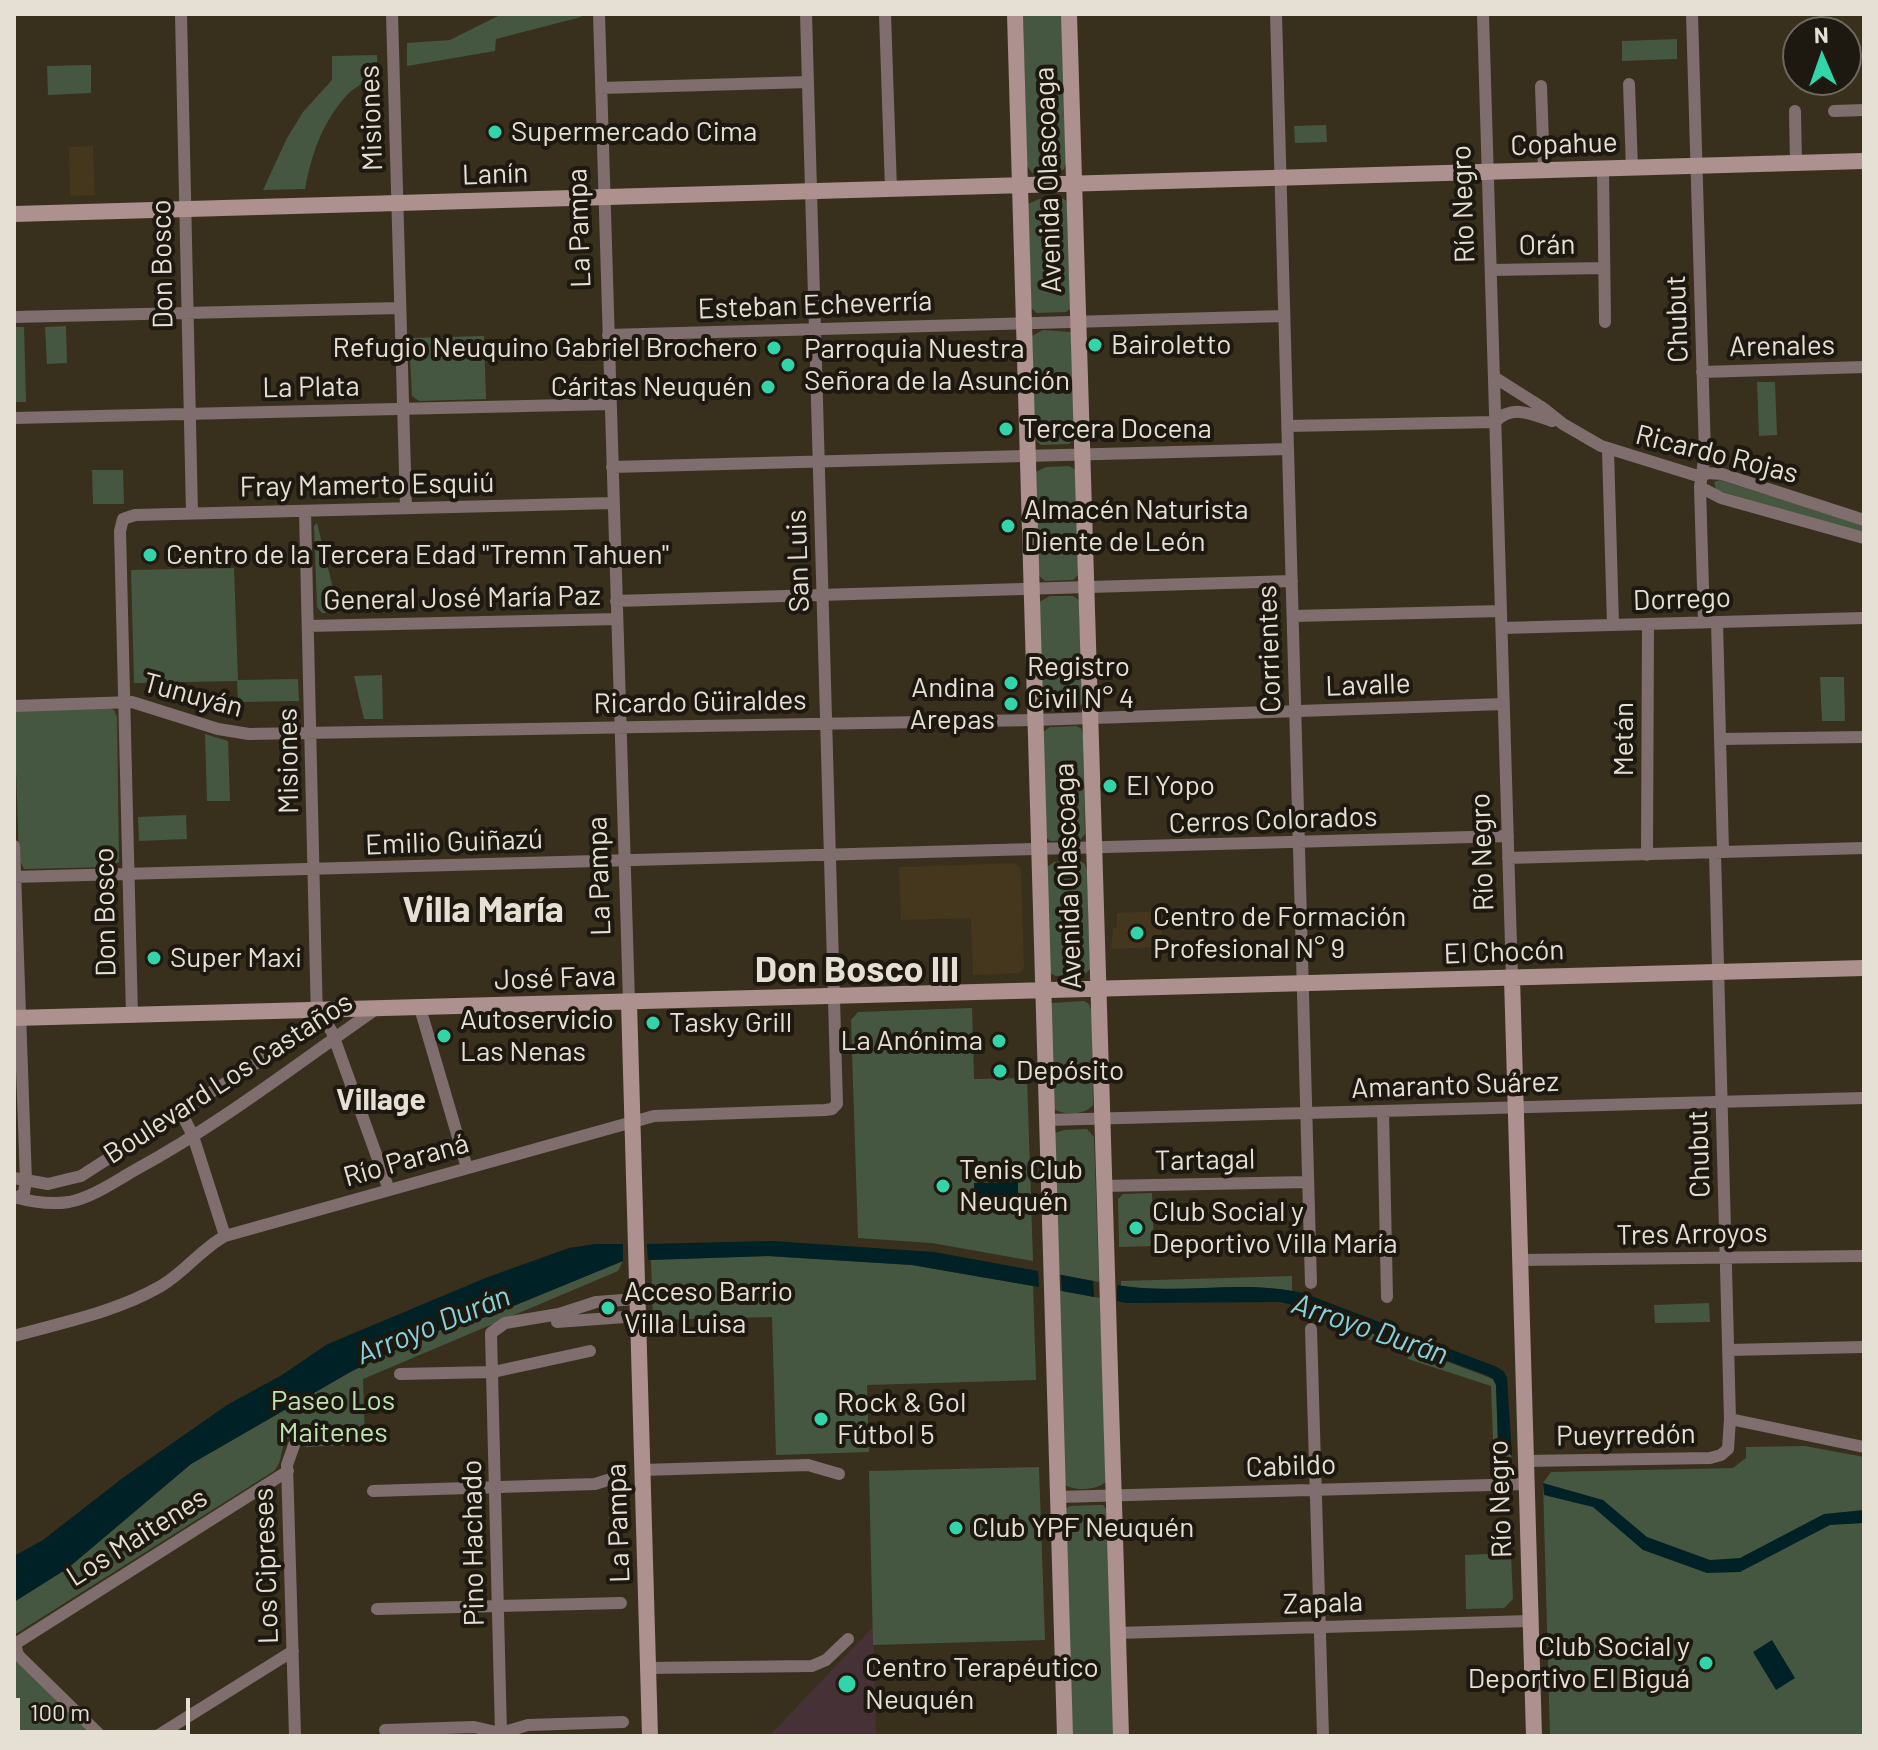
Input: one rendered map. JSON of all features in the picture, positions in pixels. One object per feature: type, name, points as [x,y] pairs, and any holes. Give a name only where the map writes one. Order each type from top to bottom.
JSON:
[{"type":"main road","name":"Avenida Olascoaga","points":[[1014,14],[1065,1736]]},
{"type":"main road","name":"Avenida Olascoaga","points":[[1069,14],[1121,1736]]},
{"type":"main road","name":"Copahue","points":[[1073,183],[1864,161]]},
{"type":"main road","name":"Lanín","points":[[14,214],[1073,183]]},
{"type":"main road","name":"El Chocón","points":[[1097,989],[1864,968]]},
{"type":"main road","name":"Río Negro","points":[[1512,978],[1534,1736]]},
{"type":"main road","name":"José Fava","points":[[16,1018],[1097,989]]},
{"type":"main road","name":"La Pampa","points":[[629,1002],[650,1736]]},
{"type":"street","name":"Don Bosco","points":[[181,14],[192,513]]},
{"type":"street","name":"Misiones","points":[[392,14],[406,508]]},
{"type":"street","name":"La Pampa","points":[[599,14],[629,1002]]},
{"type":"street","name":"San Luis","points":[[806,14],[838,1097],[835,1107]]},
{"type":"street","points":[[885,14],[891,189]]},
{"type":"street","name":"Corrientes","points":[[1276,14],[1311,1283]]},
{"type":"street","name":"Río Negro","points":[[1483,14],[1512,978]]},
{"type":"street","name":"Chubut","points":[[1692,14],[1705,454],[1701,482],[1704,622]]},
{"type":"street","points":[[601,88],[808,82]]},
{"type":"street","points":[[1629,84],[1632,168]]},
{"type":"street","points":[[1541,86],[1544,170]]},
{"type":"street","points":[[1834,111],[1864,110]]},
{"type":"street","points":[[1795,111],[1796,163]]},
{"type":"street","points":[[1603,168],[1605,322]]},
{"type":"street","name":"Orán","points":[[1491,270],[1604,268]]},
{"type":"street","points":[[14,317],[400,308]]},
{"type":"street","name":"Esteban Echeverría","points":[[608,335],[1284,316]]},
{"type":"street","name":"Arenales","points":[[1702,372],[1864,367]]},
{"type":"street","name":"Ricardo Rojas","points":[[1494,377],[1608,450],[1701,482],[1721,498],[1864,538]]},
{"type":"street","name":"La Plata","points":[[14,418],[610,404]]},
{"type":"street","name":"Ricardo Rojas","points":[[1288,426],[1495,422],[1508,412],[1517,411],[1563,424]]},
{"type":"street","points":[[612,467],[1288,449]]},
{"type":"street","points":[[1608,450],[1613,625]]},
{"type":"street","name":"Ricardo Rojas","points":[[1701,482],[1707,473],[1722,474],[1864,520]]},
{"type":"street","name":"Fray Mamerto Esquiú","points":[[123,519],[135,515],[192,513],[613,503]]},
{"type":"street","name":"Misiones","points":[[305,511],[318,1010]]},
{"type":"street","name":"Don Bosco","points":[[123,519],[120,531],[132,1015]]},
{"type":"street","points":[[1031,588],[1292,581]]},
{"type":"street","name":"General José María Paz","points":[[616,601],[1031,588]]},
{"type":"street","points":[[1293,616],[1501,611]]},
{"type":"street","name":"Dorrego","points":[[1502,628],[1864,618]]},
{"type":"street","name":"General José María Paz","points":[[308,626],[617,619]]},
{"type":"street","name":"Chubut","points":[[1717,622],[1720,739],[1718,972],[1730,1419],[1730,1443],[1726,1453]]},
{"type":"street","name":"Metán","points":[[1647,855],[1648,624]]},
{"type":"street","name":"Tunuyán","points":[[14,706],[124,701],[149,705],[238,733],[311,732]]},
{"type":"street","name":"Lavalle","points":[[1089,718],[1504,704]]},
{"type":"street","name":"Ricardo Güiraldes","points":[[311,732],[1089,718]]},
{"type":"street","points":[[1720,739],[1864,737]]},
{"type":"street","name":"Cerros Colorados","points":[[1039,851],[1508,836]]},
{"type":"street","points":[[14,846],[20,1180],[24,1193],[16,1198]]},
{"type":"street","points":[[1508,858],[1864,848]]},
{"type":"street","name":"Emilio Guiñazú","points":[[14,877],[1039,851]]},
{"type":"street","points":[[420,1008],[467,1168]]},
{"type":"street","name":"Boulevard Los Castaños","points":[[16,1198],[48,1203],[79,1199],[147,1164],[193,1136],[376,1009]]},
{"type":"street","points":[[318,1010],[334,1038],[389,1190]]},
{"type":"street","name":"Boulevard Los Castaños","points":[[20,1180],[48,1184],[81,1176],[300,1035],[315,1023],[318,1010]]},
{"type":"street","points":[[300,1035],[314,1038],[316,1047],[312,1053]]},
{"type":"street","name":"Amaranto Suárez","points":[[1047,1120],[1864,1098]]},
{"type":"street","name":"Río Paraná","points":[[14,1336],[104,1311],[143,1295],[185,1270],[225,1236],[467,1168],[662,1115],[825,1110],[835,1107]]},
{"type":"street","points":[[1383,1111],[1387,1297]]},
{"type":"street","points":[[181,1112],[193,1136],[225,1236]]},
{"type":"street","name":"Tartagal","points":[[1103,1186],[1308,1182]]},
{"type":"street","name":"Tres Arroyos","points":[[1520,1260],[1864,1256]]},
{"type":"street","points":[[492,1352],[491,1333],[498,1326],[559,1314],[613,1296],[637,1296]]},
{"type":"street","points":[[492,1352],[496,1338],[507,1330],[570,1320],[638,1316]]},
{"type":"street","points":[[1311,1329],[1323,1736]]},
{"type":"street","points":[[1728,1350],[1864,1347]]},
{"type":"street","points":[[400,1374],[493,1372],[590,1351]]},
{"type":"street","name":"Pino Hachado","points":[[492,1352],[501,1733]]},
{"type":"street","name":"Pueyrredón","points":[[1730,1419],[1864,1447]]},
{"type":"street","name":"Los Cipreses","points":[[294,1445],[288,1457],[288,1471],[295,1736]]},
{"type":"street","name":"Pueyrredón","points":[[1525,1461],[1710,1458],[1726,1453]]},
{"type":"street","points":[[642,1470],[808,1465],[839,1474]]},
{"type":"street","name":"Los Maitenes","points":[[14,1647],[19,1640],[288,1471]]},
{"type":"street","points":[[373,1491],[595,1484],[614,1478]]},
{"type":"street","name":"Cabildo","points":[[1058,1497],[1526,1484]]},
{"type":"street","points":[[377,1609],[621,1603]]},
{"type":"street","name":"Zapala","points":[[1117,1633],[1530,1621]]},
{"type":"street","points":[[648,1668],[812,1666],[826,1660],[848,1639]]},
{"type":"street","points":[[14,1647],[18,1655],[101,1736]]},
{"type":"street","points":[[157,1736],[293,1651]]},
{"type":"street","points":[[385,1730],[474,1727],[501,1733],[528,1725],[623,1722]]},
{"type":"shaded area","points":[[93,146],[95,195],[70,196],[69,147]]},
{"type":"shaded area","points":[[1015,863],[1021,869],[1024,967],[1020,973],[973,975],[971,918],[901,920],[899,867]]},
{"type":"shaded area","name":"Centro de Formación Profesional N° 9","points":[[1161,911],[1162,947],[1111,949],[1117,913]]},
{"type":"shaded area","name":"Centro Terapéutico Neuquén","points":[[873,1627],[876,1736],[771,1734],[828,1674]]},
{"type":"green space","points":[[502,14],[581,14],[581,17],[496,39],[495,51],[407,66],[407,43],[450,40]]},
{"type":"green space","points":[[1023,14],[1063,14],[1066,162],[1064,169],[1056,173],[1032,173],[1027,166]]},
{"type":"green space","points":[[1677,39],[1677,59],[1622,61],[1622,41]]},
{"type":"green space","points":[[377,55],[377,74],[346,96],[324,129],[314,151],[305,189],[263,190],[303,112],[332,80],[332,56]]},
{"type":"green space","points":[[91,65],[91,93],[48,95],[47,66]]},
{"type":"green space","points":[[1326,125],[1327,142],[1295,143],[1294,126]]},
{"type":"green space","points":[[1062,198],[1067,201],[1070,309],[1066,312],[1037,313],[1031,308],[1028,204],[1039,199]]},
{"type":"green space","points":[[66,326],[67,363],[47,364],[45,327]]},
{"type":"green space","points":[[14,327],[24,327],[26,402],[14,402]]},
{"type":"green space","points":[[1043,330],[1071,332],[1074,440],[1069,444],[1041,445],[1035,439],[1032,336]]},
{"type":"green space","points":[[484,336],[486,399],[419,401],[412,396],[409,338]]},
{"type":"green space","points":[[1757,382],[1775,382],[1777,435],[1759,436]]},
{"type":"green space","points":[[1069,466],[1076,470],[1079,574],[1073,580],[1045,581],[1038,575],[1036,472],[1046,467]]},
{"type":"green space","points":[[92,470],[123,470],[124,504],[93,504]]},
{"type":"green space","points":[[1720,480],[1864,526],[1864,533],[1716,490],[1714,482]]},
{"type":"green space","points":[[317,523],[339,613],[322,613],[317,607],[314,526]]},
{"type":"green space","points":[[234,568],[238,680],[298,679],[299,701],[238,702],[237,681],[134,683],[131,570]]},
{"type":"green space","points":[[1050,596],[1073,596],[1079,600],[1082,703],[1076,710],[1048,711],[1043,708],[1039,602]]},
{"type":"green space","points":[[382,675],[383,719],[364,719],[354,676]]},
{"type":"green space","points":[[1820,677],[1844,677],[1845,721],[1822,721]]},
{"type":"green space","points":[[114,710],[117,717],[119,862],[110,867],[24,869],[19,859],[14,711]]},
{"type":"green space","points":[[1050,727],[1081,728],[1083,735],[1085,834],[1080,840],[1051,841],[1046,838],[1043,732]]},
{"type":"green space","points":[[205,734],[228,741],[230,801],[207,801]]},
{"type":"green space","points":[[186,815],[187,839],[139,841],[138,817]]},
{"type":"green space","points":[[1080,861],[1087,871],[1090,969],[1084,975],[1056,976],[1050,973],[1047,867],[1054,862]]},
{"type":"green space","points":[[1084,1001],[1089,1004],[1092,1013],[1093,1105],[1080,1113],[1063,1113],[1054,1109],[1051,1003]]},
{"type":"green space","name":"Tenis Club Neuquén","points":[[972,1008],[974,1079],[1027,1078],[1033,1261],[932,1243],[858,1238],[851,1020],[858,1012]]},
{"type":"green space","points":[[1087,1129],[1094,1137],[1099,1282],[1057,1274],[1055,1133]]},
{"type":"green space","name":"Club Social y Deportivo Villa María","points":[[1152,1193],[1154,1246],[1119,1247],[1118,1199],[1123,1194]]},
{"type":"green space","name":"Tenis Club Neuquén","points":[[768,1256],[912,1265],[1033,1286],[1036,1380],[867,1385],[869,1452],[776,1455],[772,1317],[653,1320],[651,1260]]},
{"type":"green space","name":"Paseo Los Maitenes","points":[[623,1261],[618,1271],[363,1379],[365,1445],[305,1447],[300,1437],[288,1438],[274,1471],[14,1635],[14,1602],[68,1568],[191,1464],[352,1371],[433,1332],[489,1316]]},
{"type":"green space","points":[[1292,1276],[1292,1291],[1249,1287],[1163,1289],[1121,1286],[1121,1281]]},
{"type":"green space","points":[[1057,1290],[1100,1298],[1106,1482],[1091,1488],[1079,1489],[1064,1484]]},
{"type":"green space","points":[[1709,1303],[1710,1322],[1655,1323],[1654,1305]]},
{"type":"green space","points":[[1319,1313],[1493,1379],[1496,1385],[1498,1442],[1512,1456],[1504,1466],[1494,1467],[1491,1386],[1408,1359],[1407,1354],[1320,1321]]},
{"type":"green space","name":"Club Social y Deportivo El Biguá","points":[[1805,1446],[1864,1457],[1864,1736],[1550,1736],[1543,1483],[1551,1472],[1733,1468],[1746,1458],[1746,1447]]},
{"type":"green space","name":"Club YPF Neuquén","points":[[1039,1467],[1045,1640],[873,1645],[869,1471]]},
{"type":"green space","points":[[1103,1505],[1107,1510],[1114,1736],[1071,1736],[1065,1509],[1070,1506]]},
{"type":"green space","points":[[1511,1553],[1513,1599],[1504,1608],[1466,1609],[1465,1555]]},
{"type":"green space","points":[[14,1659],[93,1736],[14,1736]]},
{"type":"water","points":[[1018,1182],[1018,1204],[975,1205],[974,1183]]},
{"type":"water","points":[[772,1241],[934,1252],[1038,1271],[1039,1287],[912,1265],[768,1256],[648,1260],[647,1244]]},
{"type":"water","name":"Arroyo Durán","points":[[623,1244],[623,1261],[489,1316],[433,1332],[352,1371],[191,1464],[68,1568],[14,1602],[14,1556],[43,1540],[124,1477],[227,1405],[282,1375],[326,1345],[488,1277],[569,1248]]},
{"type":"water","points":[[1061,1275],[1093,1281],[1094,1297],[1062,1291]]},
{"type":"water","name":"Arroyo Durán","points":[[1117,1285],[1164,1289],[1283,1289],[1306,1294],[1497,1367],[1507,1378],[1512,1456],[1498,1442],[1496,1385],[1486,1375],[1301,1307],[1280,1302],[1126,1303],[1117,1301]]},
{"type":"water","points":[[1543,1483],[1603,1500],[1647,1537],[1710,1560],[1740,1558],[1824,1514],[1864,1510],[1864,1523],[1830,1525],[1740,1572],[1707,1573],[1643,1550],[1593,1507],[1544,1495]]},
{"type":"water","points":[[1772,1640],[1795,1678],[1776,1690],[1753,1652]]},
{"type":"place","name":"Supermercado Cima","points":[[495,132]]},
{"type":"place","name":"Bairoletto","points":[[1095,345]]},
{"type":"place","name":"Refugio Neuquino Gabriel Brochero","points":[[774,348]]},
{"type":"place","name":"Parroquia Nuestra Señora de la Asunción","points":[[788,365]]},
{"type":"place","name":"Cáritas Neuquén","points":[[768,387]]},
{"type":"place","name":"Tercera Docena","points":[[1006,429]]},
{"type":"place","name":"Almacén Naturista Diente de León","points":[[1008,526]]},
{"type":"place","name":"Centro de la Tercera Edad \"Tremn Tahuen\"","points":[[150,555]]},
{"type":"place","name":"Registro Civil N° 4","points":[[1011,683]]},
{"type":"place","name":"Andina Arepas","points":[[1011,704]]},
{"type":"place","name":"El Yopo","points":[[1110,786]]},
{"type":"place","name":"Centro de Formación Profesional N° 9","points":[[1137,933]]},
{"type":"place","name":"Super Maxi","points":[[154,958]]},
{"type":"place","name":"Tasky Grill","points":[[653,1023]]},
{"type":"place","name":"Autoservicio Las Nenas","points":[[444,1036]]},
{"type":"place","name":"La Anónima","points":[[999,1041]]},
{"type":"place","name":"Depósito","points":[[1000,1071]]},
{"type":"place","name":"Tenis Club Neuquén","points":[[943,1186]]},
{"type":"place","name":"Club Social y Deportivo Villa María","points":[[1136,1228]]},
{"type":"place","name":"Acceso Barrio Villa Luisa","points":[[608,1308]]},
{"type":"place","name":"Rock & Gol Fútbol 5","points":[[821,1419]]},
{"type":"place","name":"Club YPF Neuquén","points":[[956,1528]]},
{"type":"place","name":"Club Social y Deportivo El Biguá","points":[[1706,1663]]},
{"type":"place","name":"Centro Terapéutico Neuquén","points":[[847,1684]]},
{"type":"district","name":"Villa María","points":[[483,910]]},
{"type":"district","name":"Don Bosco III","points":[[857,970]]},
{"type":"district","name":"Village","points":[[381,1100]]}]
